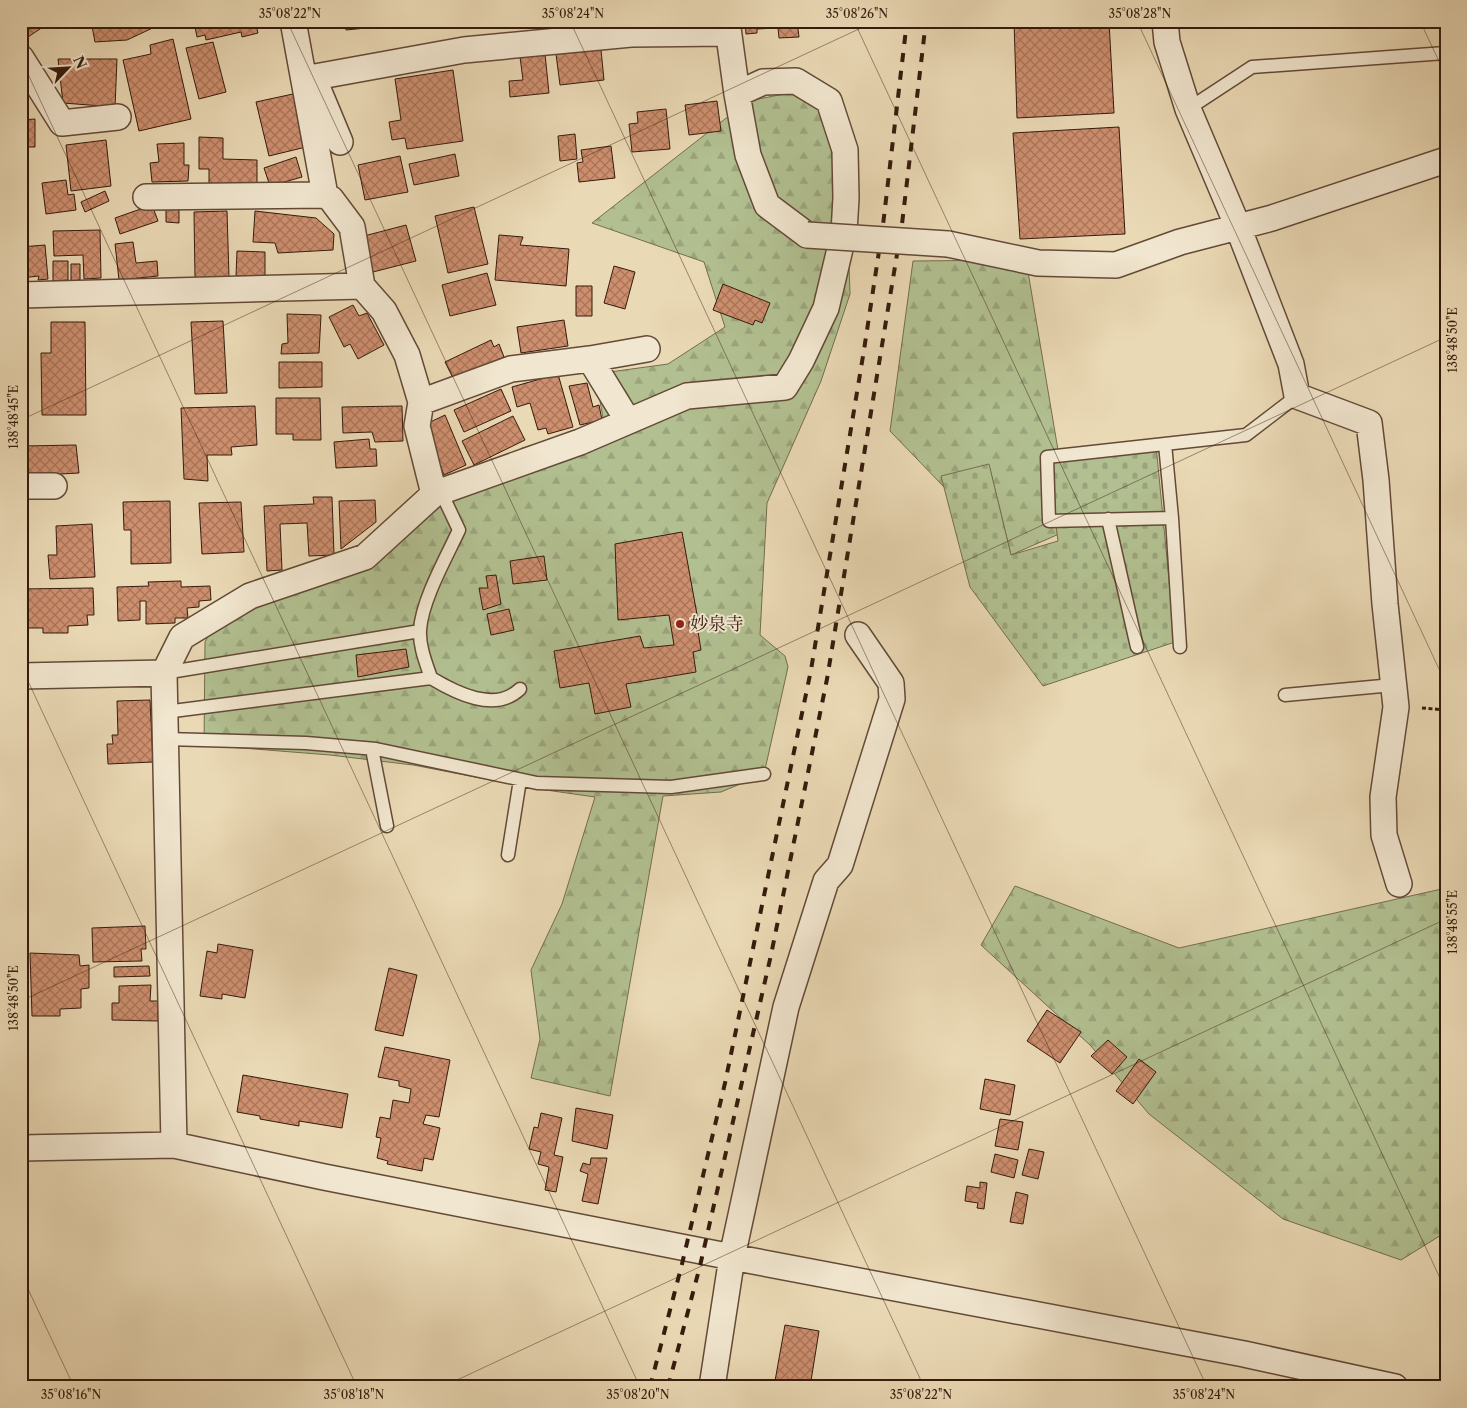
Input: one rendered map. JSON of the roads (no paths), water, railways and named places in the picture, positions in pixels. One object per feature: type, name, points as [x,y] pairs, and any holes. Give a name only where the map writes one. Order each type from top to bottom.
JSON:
[{"type":"street","points":[[293,21],[308,79],[325,195]]},
{"type":"street","points":[[1165,21],[1167,42],[1188,109],[1238,227],[1291,364],[1298,396],[1369,423],[1376,480],[1396,707],[1383,797],[1384,835],[1399,884]]},
{"type":"street","points":[[308,79],[464,50],[727,27],[748,155],[767,205],[807,235],[948,244],[1038,263],[1116,265],[1180,242],[1272,218],[1446,160]]},
{"type":"street","points":[[21,58],[62,123],[118,117]]},
{"type":"street","points":[[308,79],[340,142]]},
{"type":"street","points":[[174,1145],[164,673],[182,637],[250,596],[365,557],[438,493],[580,442],[687,396],[785,387],[801,360],[826,308],[844,232],[846,198],[845,150],[829,100],[796,81],[762,82],[737,94]]},
{"type":"street","points":[[146,197],[325,195],[330,199],[352,227],[362,286],[384,311],[407,355],[421,402],[417,426],[438,493]]},
{"type":"street","points":[[21,295],[362,286]]},
{"type":"street","points":[[421,402],[511,369],[590,359],[647,348]]},
{"type":"street","points":[[590,359],[628,421]]},
{"type":"street","points":[[21,486],[54,486]]},
{"type":"street","points":[[712,1387],[732,1257],[786,1007],[826,880],[840,865],[892,699],[891,683],[858,635]]},
{"type":"street","points":[[21,676],[164,673]]},
{"type":"street","points":[[21,1148],[174,1145],[324,1177],[732,1257],[1244,1354],[1395,1387]]},
{"type":"lane","points":[[1188,109],[1252,67],[1444,53]]},
{"type":"lane","points":[[1172,518],[1049,521],[1047,457],[1246,435],[1298,396]]},
{"type":"lane","points":[[1165,444],[1172,518],[1180,647]]},
{"type":"lane","points":[[438,493],[459,530],[424,611],[420,631],[423,655],[432,678],[450,689],[473,698],[498,700],[513,695],[520,689]]},
{"type":"lane","points":[[1108,519],[1137,647]]},
{"type":"lane","points":[[164,673],[420,631]]},
{"type":"lane","points":[[165,712],[432,678]]},
{"type":"lane","points":[[1285,695],[1393,685]]},
{"type":"lane","points":[[166,739],[306,743],[372,749],[537,784],[671,787],[764,774]]},
{"type":"lane","points":[[372,749],[387,826]]},
{"type":"lane","points":[[508,855],[520,780]]},
{"type":"railway","points":[[650,1387],[682,1264],[725,1083],[811,670],[883,225],[907,21]]},
{"type":"railway","points":[[668,1387],[700,1266],[771,955],[827,679],[902,224],[926,21]]},
{"type":"place","name":"妙泉寺","points":[[680,624]]}]
